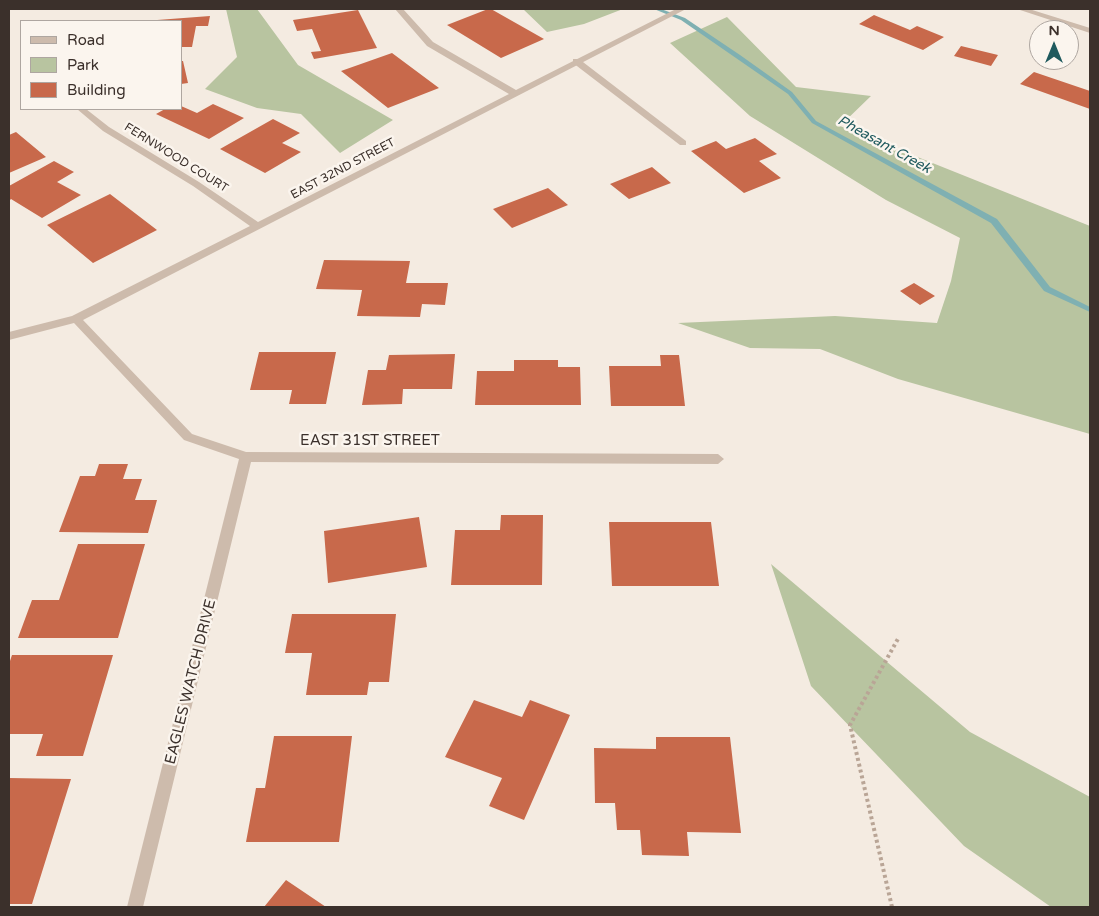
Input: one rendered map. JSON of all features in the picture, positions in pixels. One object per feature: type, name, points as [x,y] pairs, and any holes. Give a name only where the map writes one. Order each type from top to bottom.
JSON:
[{"type":"street","points":[[399,9],[430,44],[514,93]]},
{"type":"street","name":"EAST 32ND STREET","points":[[9,336],[76,319],[258,227],[576,61],[631,36],[682,9]]},
{"type":"street","points":[[1021,9],[1090,32]]},
{"type":"street","points":[[576,61],[683,143]]},
{"type":"street","name":"FERNWOOD COURT","points":[[82,110],[106,128],[196,184],[258,227]]},
{"type":"street","name":"EAST 31ST STREET","points":[[76,319],[188,438],[246,457],[718,459]]},
{"type":"street","name":"EAGLES WATCH DRIVE","points":[[135,907],[246,457]]},
{"type":"path","points":[[892,907],[850,725],[899,637]]},
{"type":"green space","points":[[226,9],[257,9],[298,65],[393,120],[340,153],[301,114],[257,108],[205,89],[237,57]]},
{"type":"green space","points":[[523,9],[623,9],[584,24],[547,32]]},
{"type":"green space","points":[[727,17],[796,87],[871,96],[840,126],[1090,226],[1090,434],[898,379],[820,349],[750,348],[678,323],[835,316],[937,323],[951,281],[960,238],[886,200],[750,116],[670,43]]},
{"type":"green space","points":[[771,564],[970,732],[1090,797],[1090,907],[1051,907],[964,846],[811,686]]},
{"type":"building","points":[[488,9],[544,39],[501,58],[447,25]]},
{"type":"building","points":[[358,10],[377,48],[314,59],[311,52],[321,51],[312,29],[297,31],[293,20]]},
{"type":"building","points":[[874,15],[910,30],[917,26],[944,37],[923,50],[859,24]]},
{"type":"building","points":[[210,16],[208,26],[196,26],[192,47],[182,47],[182,20],[157,20]]},
{"type":"building","points":[[961,46],[998,55],[991,66],[954,56]]},
{"type":"building","points":[[392,53],[439,88],[388,108],[341,71]]},
{"type":"building","points":[[182,61],[183,61],[188,83],[182,84]]},
{"type":"building","points":[[1034,72],[1090,91],[1090,109],[1020,84]]},
{"type":"building","points":[[213,104],[244,118],[209,139],[156,114],[163,110],[182,110],[182,106],[197,113]]},
{"type":"building","points":[[273,119],[300,133],[282,143],[301,152],[265,173],[220,149]]},
{"type":"building","points":[[16,132],[46,157],[9,173],[9,135]]},
{"type":"building","points":[[755,138],[777,154],[759,161],[781,178],[744,193],[691,151],[716,141],[726,149]]},
{"type":"building","points":[[54,161],[74,172],[57,182],[81,195],[42,218],[11,199],[9,201],[9,186]]},
{"type":"building","points":[[652,167],[671,183],[629,199],[610,184]]},
{"type":"building","points":[[548,188],[568,205],[512,228],[493,209]]},
{"type":"building","points":[[110,194],[157,230],[93,263],[47,225]]},
{"type":"building","points":[[324,260],[410,261],[406,283],[448,283],[445,305],[422,304],[420,317],[357,316],[362,290],[316,289]]},
{"type":"building","points":[[914,283],[935,296],[920,305],[900,291]]},
{"type":"building","points":[[259,352],[336,352],[326,404],[289,404],[292,390],[250,390]]},
{"type":"building","points":[[455,354],[452,389],[403,389],[402,404],[362,405],[368,370],[386,370],[389,355]]},
{"type":"building","points":[[660,355],[679,355],[685,406],[611,406],[609,366],[661,366]]},
{"type":"building","points":[[514,360],[558,360],[558,367],[580,367],[581,405],[475,405],[477,371],[514,371]]},
{"type":"building","points":[[99,464],[128,464],[123,479],[142,479],[135,500],[157,500],[148,533],[59,532],[80,476],[95,476]]},
{"type":"building","points":[[501,515],[543,515],[542,585],[451,585],[455,530],[500,530]]},
{"type":"building","points":[[419,517],[427,567],[328,583],[324,531]]},
{"type":"building","points":[[609,522],[711,522],[719,586],[612,586]]},
{"type":"building","points":[[78,544],[145,544],[118,638],[18,638],[32,600],[59,600]]},
{"type":"building","points":[[292,614],[396,614],[389,682],[369,682],[367,695],[306,695],[312,653],[285,653]]},
{"type":"building","points":[[12,655],[113,655],[83,756],[36,756],[43,734],[9,734],[9,664]]},
{"type":"building","points":[[474,700],[522,717],[530,700],[570,715],[524,820],[489,806],[502,778],[445,757]]},
{"type":"building","points":[[274,736],[352,736],[339,842],[246,842],[256,788],[265,788]]},
{"type":"building","points":[[656,737],[730,737],[741,833],[687,832],[689,856],[642,855],[640,830],[617,830],[615,803],[595,803],[594,748],[656,749]]},
{"type":"building","points":[[9,778],[71,779],[32,904],[9,904]]},
{"type":"building","points":[[286,880],[326,907],[264,907]]},
{"type":"waterway","name":"Pheasant Creek","points":[[657,9],[683,19],[790,93],[814,122],[994,221],[1047,289],[1090,310]]}]
